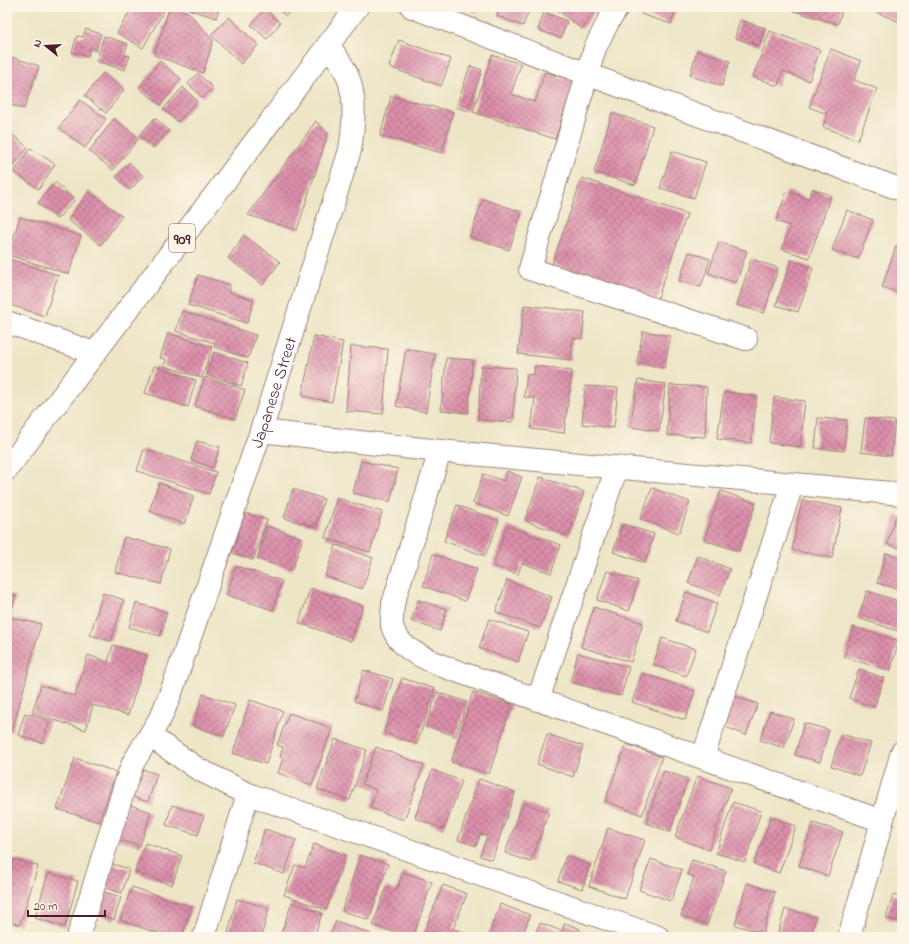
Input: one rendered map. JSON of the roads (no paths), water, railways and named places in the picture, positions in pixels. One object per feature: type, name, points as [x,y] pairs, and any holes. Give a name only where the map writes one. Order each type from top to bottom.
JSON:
[{"type":"street","name":"909","points":[[7,469],[357,7]]},
{"type":"street","points":[[412,7],[587,74],[902,190]]},
{"type":"street","points":[[618,7],[608,22],[595,48],[530,269],[746,340]]},
{"type":"street","name":"Japanese Street","points":[[78,937],[133,763],[162,715],[173,687],[261,431],[350,150],[353,131],[353,95],[343,67],[328,45]]},
{"type":"street","points":[[7,322],[94,353]]},
{"type":"street","points":[[261,431],[440,451],[792,485],[902,494]]},
{"type":"street","points":[[440,451],[393,604],[392,626],[400,642],[416,654],[445,667],[882,821]]},
{"type":"street","points":[[538,700],[617,467]]},
{"type":"street","points":[[703,757],[792,485]]},
{"type":"street","points":[[150,736],[198,769],[248,794],[658,937]]},
{"type":"street","points":[[849,937],[902,752]]},
{"type":"street","points":[[204,937],[248,794]]}]
